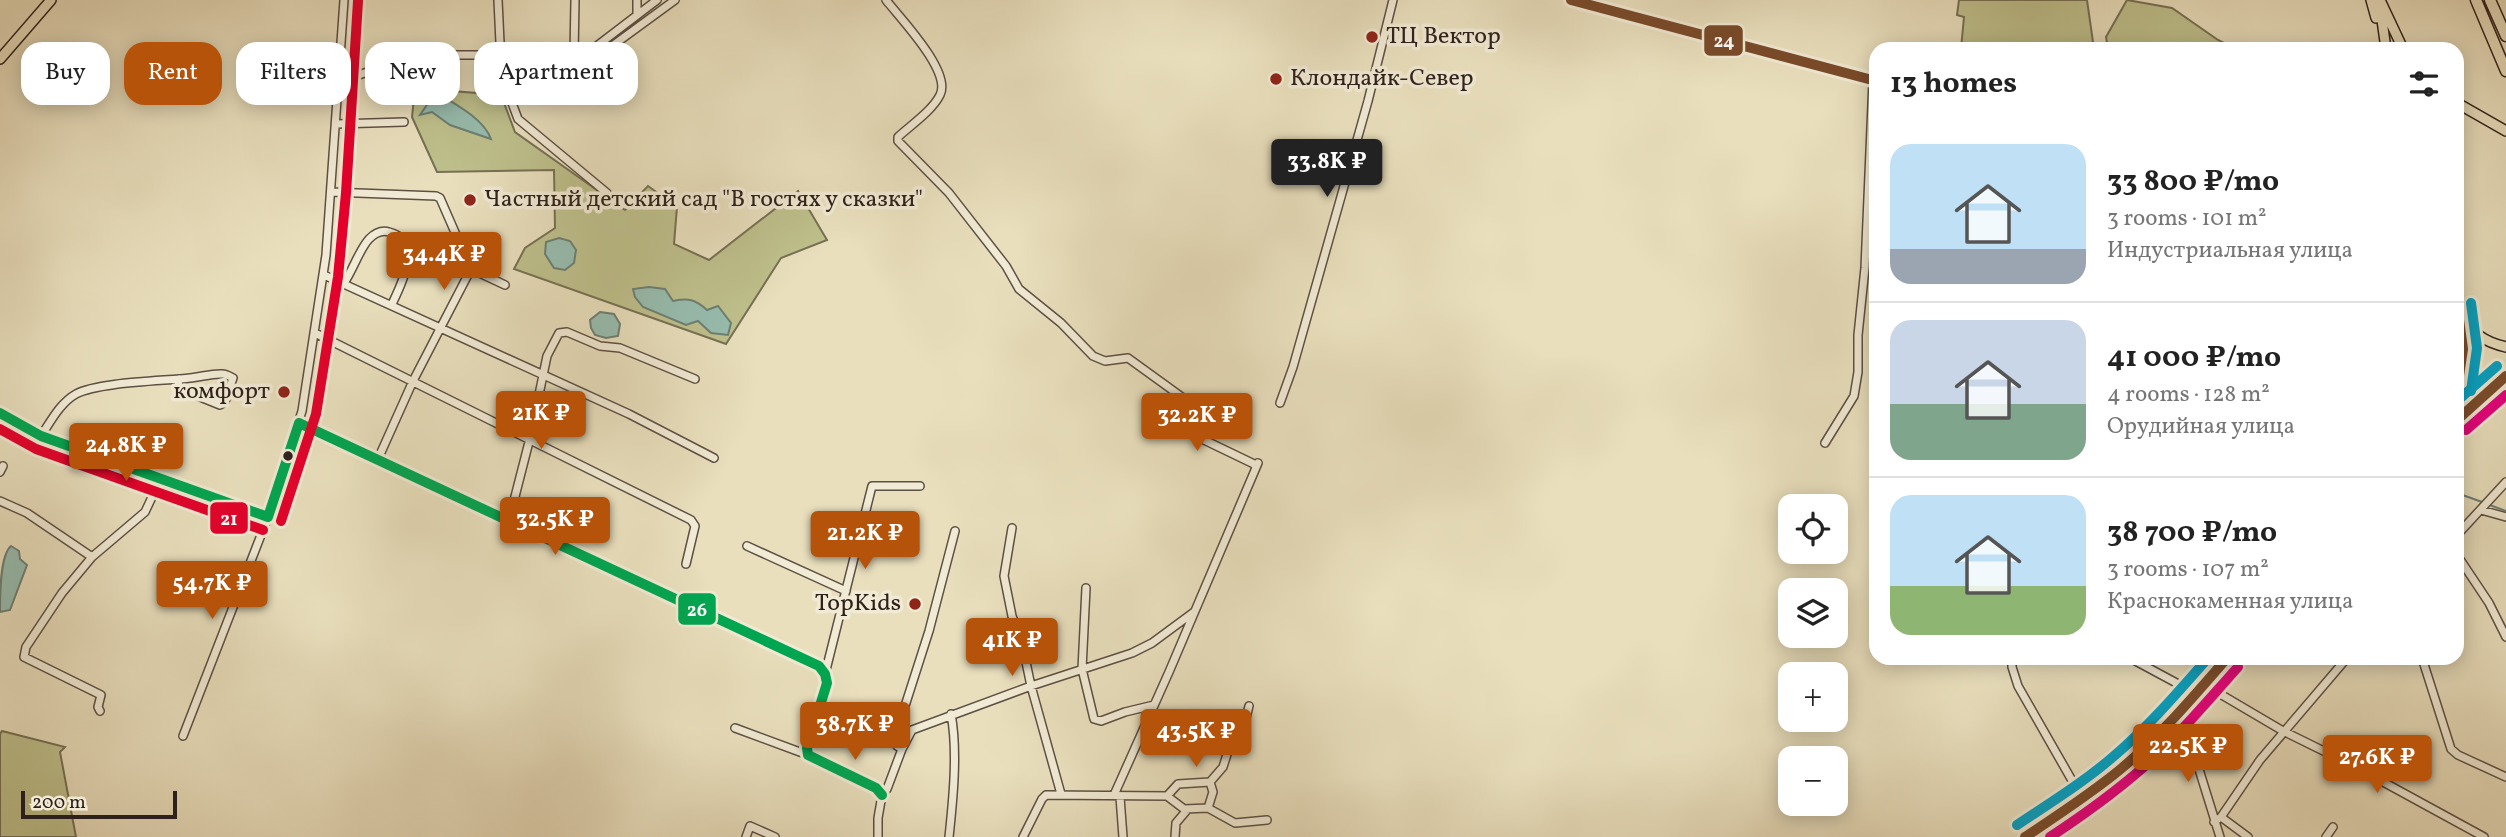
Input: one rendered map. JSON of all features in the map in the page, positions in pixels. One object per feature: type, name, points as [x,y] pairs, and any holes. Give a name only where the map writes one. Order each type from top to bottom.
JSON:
[{"type":"highway","points":[[2476,0],[2506,71]]},
{"type":"highway","points":[[2490,0],[2506,36]]},
{"type":"main road","points":[[0,52],[44,0]]},
{"type":"main road","points":[[0,60],[51,0]]},
{"type":"main road","points":[[1571,0],[1869,79]]},
{"type":"main road","points":[[2371,0],[2383,42]]},
{"type":"main road","points":[[2380,0],[2382,39]]},
{"type":"main road","points":[[2380,0],[2400,42]]},
{"type":"main road","points":[[2464,107],[2506,131]]},
{"type":"main road","points":[[2464,317],[2478,336],[2488,343],[2506,347]]},
{"type":"main road","points":[[2464,414],[2506,376]]},
{"type":"main road","points":[[2468,410],[2506,393]]},
{"type":"main road","points":[[2040,837],[2053,834],[2134,770],[2221,665]]},
{"type":"main road","points":[[2025,837],[2133,759],[2210,688],[2231,665]]},
{"type":"main road","points":[[2082,798],[2096,800]]},
{"type":"main road","points":[[2082,798],[2082,810]]},
{"type":"street","points":[[342,42],[344,0]]},
{"type":"street","points":[[498,0],[500,42]]},
{"type":"street","points":[[574,42],[575,0]]},
{"type":"street","points":[[637,0],[637,15]]},
{"type":"street","points":[[601,42],[657,0]]},
{"type":"street","points":[[618,42],[675,0]]},
{"type":"street","points":[[886,0],[937,66],[943,85],[936,101],[898,136],[898,141],[949,192],[1006,267],[1019,289],[1061,323],[1093,356],[1105,361],[1128,358],[1233,434]]},
{"type":"street","points":[[1280,404],[1298,352],[1357,142],[1393,0]]},
{"type":"street","points":[[351,78],[423,55],[474,55]]},
{"type":"street","points":[[183,736],[268,517],[299,424],[324,275],[338,105]]},
{"type":"street","points":[[512,105],[517,119],[607,193]]},
{"type":"street","points":[[337,124],[404,122]]},
{"type":"street","points":[[332,192],[431,195],[440,198],[471,269],[505,285]]},
{"type":"street","points":[[1825,443],[1854,396],[1858,372],[1858,335],[1869,193]]},
{"type":"street","points":[[344,283],[369,240],[379,232],[387,231],[404,243],[408,256],[407,272],[392,304]]},
{"type":"street","points":[[378,459],[413,381],[471,269]]},
{"type":"street","points":[[324,275],[629,414],[713,458]]},
{"type":"street","points":[[509,520],[543,375],[553,341],[559,333],[563,331],[595,344],[620,348],[695,379]]},
{"type":"street","points":[[315,333],[691,520],[695,526],[686,564]]},
{"type":"street","points":[[41,436],[59,409],[76,394],[97,388],[224,374],[233,378],[225,402],[220,405],[178,387],[179,379]]},
{"type":"street","points":[[1123,837],[1117,796],[1257,465],[1200,438],[1194,406]]},
{"type":"street","points":[[0,413],[41,436],[268,517]]},
{"type":"street","points":[[299,424],[819,666],[827,683],[807,748],[808,755]]},
{"type":"street","points":[[100,710],[98,707],[101,695],[24,657],[26,647],[62,593],[92,557],[145,512],[160,480]]},
{"type":"street","points":[[2464,528],[2506,482]]},
{"type":"street","points":[[825,674],[872,486],[920,486]]},
{"type":"street","points":[[0,500],[27,513],[92,557]]},
{"type":"street","points":[[2482,509],[2506,517]]},
{"type":"street","points":[[1012,528],[1004,576],[1012,616],[1061,794]]},
{"type":"street","points":[[902,749],[897,746],[896,734],[929,631],[955,531]]},
{"type":"street","points":[[747,546],[846,591]]},
{"type":"street","points":[[2464,566],[2504,627],[2506,637]]},
{"type":"street","points":[[1087,588],[1082,669],[1097,721],[1154,705]]},
{"type":"street","points":[[878,837],[882,795],[912,730],[1031,686],[1132,653],[1152,643],[1194,612]]},
{"type":"street","points":[[2011,665],[2018,686],[2082,798]]},
{"type":"street","points":[[2143,665],[2195,693]]},
{"type":"street","points":[[2218,820],[2260,760],[2341,665]]},
{"type":"street","points":[[2424,665],[2451,748],[2458,755],[2506,777]]},
{"type":"street","points":[[2210,688],[2283,731],[2354,766],[2484,837]]},
{"type":"street","points":[[1167,796],[1178,784],[1210,782],[1223,767],[1230,746],[1242,734],[1249,706]]},
{"type":"street","points":[[949,837],[953,777],[951,715]]},
{"type":"street","points":[[2179,717],[2218,820],[2220,837]]},
{"type":"street","points":[[735,728],[808,755],[876,788],[882,795]]},
{"type":"street","points":[[1208,808],[1213,792],[1210,782]]},
{"type":"street","points":[[1023,837],[1046,795],[1167,796],[1177,806],[1187,810],[1208,808],[1235,823],[1267,820]]},
{"type":"street","points":[[1175,837],[1176,823],[1187,810]]},
{"type":"street","points":[[2218,820],[2248,837]]},
{"type":"street","points":[[746,837],[750,826],[775,837]]},
{"type":"street","points":[[2326,837],[2333,827]]},
{"type":"green space","points":[[1959,0],[2087,0],[2093,42],[1962,42],[1964,17],[1957,15]]},
{"type":"green space","points":[[2127,0],[2172,8],[2222,42],[2107,42],[2106,37]]},
{"type":"green space","points":[[460,92],[474,93],[474,105],[505,105],[515,132],[625,210],[648,186],[677,207],[674,244],[709,260],[798,191],[827,240],[781,258],[726,344],[514,269],[525,248],[555,228],[554,170],[437,172],[412,117],[413,105],[460,105]]},
{"type":"green space","points":[[2,731],[65,747],[60,752],[76,837],[0,837]]},
{"type":"shaded area","points":[[427,105],[457,105],[477,120],[491,139],[450,125],[432,112],[420,115]]},
{"type":"shaded area","points":[[559,238],[570,241],[576,250],[574,263],[565,270],[554,268],[545,254],[546,242]]},
{"type":"shaded area","points":[[633,289],[665,289],[673,301],[691,300],[707,310],[718,306],[731,323],[728,335],[711,333],[698,321],[686,325],[643,307],[635,297]]},
{"type":"shaded area","points":[[600,312],[614,314],[620,324],[618,336],[606,338],[595,335],[590,320]]},
{"type":"shaded area","points":[[11,546],[19,551],[20,559],[27,565],[10,610],[0,612],[3,566]]},
{"type":"waterway","points":[[2464,496],[2482,502]]},
{"type":"waterway","points":[[2487,504],[2506,511]]},
{"type":"transit line","name":"24","points":[[1571,0],[1869,79]]},
{"type":"transit line","name":"21","points":[[281,521],[316,414],[338,277],[358,1]]},
{"type":"transit line","points":[[2471,303],[2477,348],[2471,391]]},
{"type":"transit line","points":[[2464,395],[2497,366]]},
{"type":"transit line","name":"24","points":[[2464,414],[2506,376]]},
{"type":"transit line","points":[[2466,430],[2506,395]]},
{"type":"transit line","name":"26","points":[[0,413],[41,436],[268,517]]},
{"type":"transit line","name":"26","points":[[299,423],[819,666],[827,683],[807,748],[808,755]]},
{"type":"transit line","name":"26","points":[[268,517],[299,423]]},
{"type":"transit line","name":"21","points":[[0,429],[36,449],[263,530]]},
{"type":"transit line","points":[[2017,825],[2079,783],[2127,745],[2202,665]]},
{"type":"transit line","name":"24","points":[[2025,837],[2122,768],[2177,715],[2221,665]]},
{"type":"transit line","points":[[2050,837],[2105,798],[2157,755],[2238,667]]},
{"type":"transit line","name":"26","points":[[808,755],[876,788],[882,795]]},
{"type":"place","name":"ТЦ Вектор","points":[[1372,37]]},
{"type":"place","name":"Клондайк-Север","points":[[1276,79]]},
{"type":"place","name":"Частный детский сад \"В гостях у сказки\"","points":[[470,200]]},
{"type":"place","name":"комфорт","points":[[284,392]]},
{"type":"place","name":"TopKids","points":[[915,604]]}]
